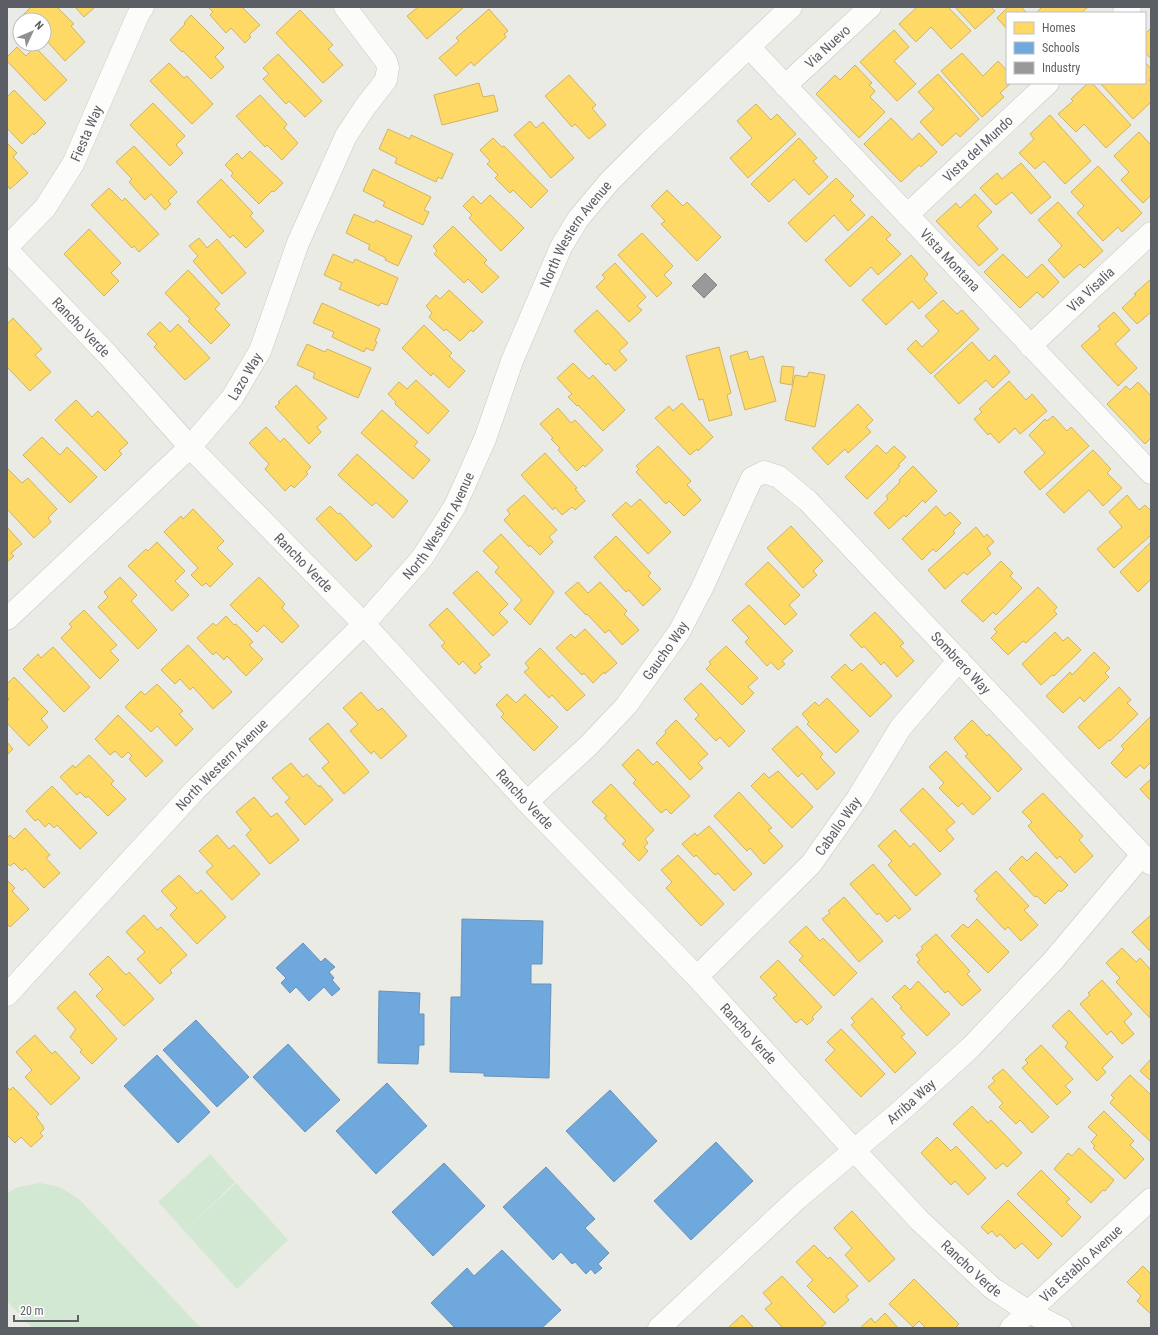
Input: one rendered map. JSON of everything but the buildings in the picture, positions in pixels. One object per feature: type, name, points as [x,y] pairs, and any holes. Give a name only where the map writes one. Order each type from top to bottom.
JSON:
[{"type":"street","name":"Fiesta Way","points":[[7,247],[45,208],[73,164],[143,7]]},
{"type":"street","name":"Lazo Way","points":[[7,619],[190,447],[232,398],[260,351],[298,243],[346,136],[365,107],[386,80],[388,68],[386,61],[345,7]]},
{"type":"street","name":"North Western Avenue","points":[[7,995],[195,790],[364,624],[422,558],[455,506],[485,438],[515,354],[561,247],[578,218],[609,182],[649,142],[791,7]]},
{"type":"street","name":"Via Nuevo","points":[[785,86],[870,7]]},
{"type":"street","name":"Vista Montana","points":[[749,47],[1151,474]]},
{"type":"street","name":"Vista del Mundo","points":[[907,216],[1047,84]]},
{"type":"street","name":"Via Visalia","points":[[1030,346],[1151,233]]},
{"type":"street","name":"Rancho Verde","points":[[7,250],[108,355],[190,447],[364,624],[527,802],[697,977],[920,1221],[992,1288],[1029,1312],[1061,1328]]},
{"type":"street","name":"Sombrero Way","points":[[764,472],[779,477],[808,501],[1147,859]]},
{"type":"street","name":"Gaucho Way","points":[[527,802],[589,745],[626,706],[680,632],[703,586],[752,478],[764,472]]},
{"type":"street","name":"Caballo Way","points":[[697,977],[811,864],[858,799],[901,728],[960,660]]},
{"type":"street","name":"Arriba Way","points":[[659,1328],[798,1198],[903,1109],[971,1047],[1147,859]]},
{"type":"street","name":"Via Establo Avenue","points":[[1011,1328],[1151,1199]]},
{"type":"green space","points":[[210,1154],[235,1182],[188,1228],[236,1183],[288,1240],[237,1289],[158,1202]]},
{"type":"green space","points":[[40,1183],[60,1187],[79,1199],[201,1328],[32,1328],[7,1301],[7,1193],[18,1187]]}]
